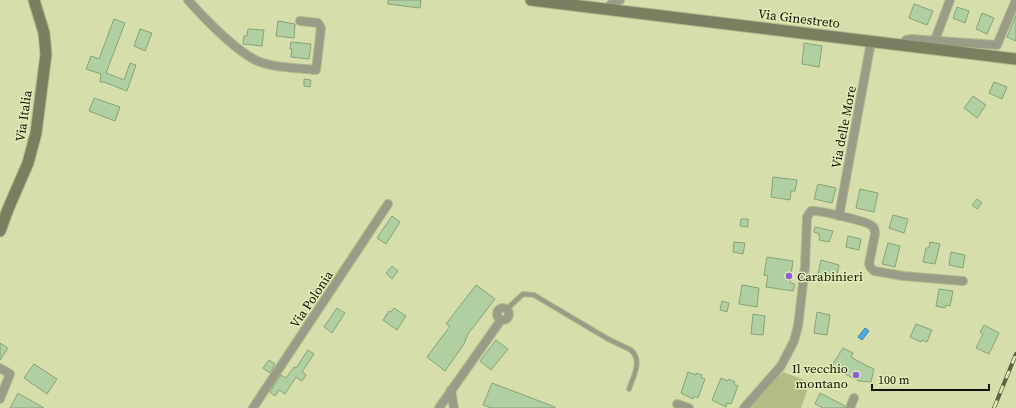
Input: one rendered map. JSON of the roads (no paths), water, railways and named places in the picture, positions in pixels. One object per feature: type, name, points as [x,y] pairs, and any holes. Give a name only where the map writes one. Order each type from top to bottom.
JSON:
[{"type":"street","name":"Via Italia","points":[[0,231],[28,163],[36,133],[46,54],[44,33],[34,0]]},
{"type":"street","points":[[188,0],[203,16],[244,53],[262,63],[316,70],[321,28],[318,23],[300,21]]},
{"type":"street","name":"Via Ginestreto","points":[[531,0],[1016,59]]},
{"type":"street","points":[[608,10],[612,4],[620,0]]},
{"type":"street","points":[[936,40],[950,0]]},
{"type":"street","points":[[901,45],[909,39],[996,45],[1016,0]]},
{"type":"street","name":"Via delle More","points":[[839,216],[871,42]]},
{"type":"street","name":"Via Polonia","points":[[253,408],[388,204]]},
{"type":"street","points":[[744,408],[784,360],[794,341],[798,326],[806,259],[808,214],[811,211],[815,210],[869,224],[874,228],[875,236],[870,262],[871,268],[874,271],[903,276],[963,281]]},
{"type":"street","points":[[439,408],[500,320],[497,315],[498,311],[501,308],[507,309]]},
{"type":"street","points":[[0,368],[10,374],[0,399]]},
{"type":"street","points":[[451,390],[454,408]]},
{"type":"street","points":[[850,408],[854,398]]},
{"type":"street","points":[[677,404],[689,408]]},
{"type":"lane","points":[[507,309],[523,294],[534,295],[612,341],[631,350],[637,361],[636,371],[630,389]]},
{"type":"water","points":[[865,328],[869,331],[862,340],[858,337]]},
{"type":"railway","points":[[994,408],[1016,354]]},
{"type":"place","name":"Carabinieri","points":[[789,276]]},
{"type":"place","name":"Il vecchio montano","points":[[856,375]]}]
